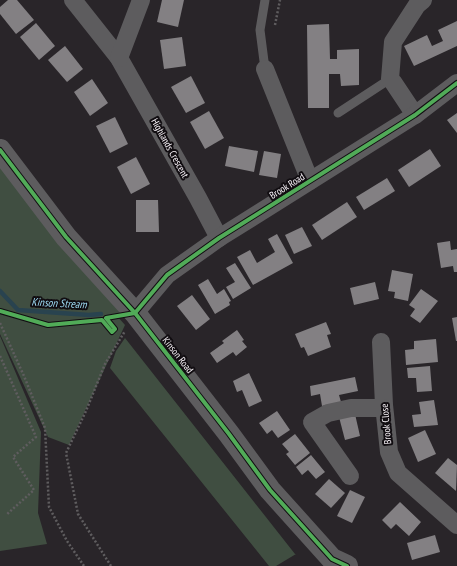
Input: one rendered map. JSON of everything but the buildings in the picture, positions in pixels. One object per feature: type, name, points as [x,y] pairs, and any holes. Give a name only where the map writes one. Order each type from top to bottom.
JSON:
[{"type":"street","name":"Highlands Crescent","points":[[73,0],[119,58],[219,238]]},
{"type":"street","points":[[119,58],[141,0]]},
{"type":"street","points":[[415,115],[394,82],[390,79],[393,42],[417,5],[423,0]]},
{"type":"street","points":[[265,69],[310,181]]},
{"type":"street","name":"Brook Road","points":[[136,313],[167,276],[219,238],[415,115],[457,83]]},
{"type":"street","name":"Kinson Road","points":[[0,150],[66,237],[136,313],[270,490],[336,564]]},
{"type":"street","name":"Brook Close","points":[[381,342],[384,408],[389,452],[398,473],[457,525]]},
{"type":"street","points":[[350,476],[312,422],[328,413],[351,408],[384,408]]},
{"type":"lane","points":[[265,0],[260,30],[265,69]]},
{"type":"lane","points":[[338,113],[390,79]]},
{"type":"path","points":[[110,566],[78,514],[66,453],[86,411],[105,364],[136,313]]},
{"type":"path","points":[[0,323],[46,428],[49,507],[67,541],[84,566]]},
{"type":"path","points":[[0,356],[36,437],[13,457],[34,490],[6,515]]},
{"type":"green space","points":[[0,150],[135,313],[117,316],[125,325],[69,445],[48,437],[0,334]]},
{"type":"green space","points":[[0,336],[41,432],[38,513],[47,544],[0,551]]},
{"type":"green space","points":[[125,338],[296,554],[276,566],[269,566],[110,368],[116,351]]},
{"type":"waterway","name":"Kinson Stream","points":[[0,291],[18,310],[89,315],[101,314]]},
{"type":"cycle path","points":[[0,311],[48,325],[102,320],[112,332],[115,329],[106,318],[135,313],[167,275],[219,238],[415,115],[457,83]]},
{"type":"cycle path","points":[[0,150],[66,237],[135,313],[229,434],[270,490],[332,559],[347,566]]}]
